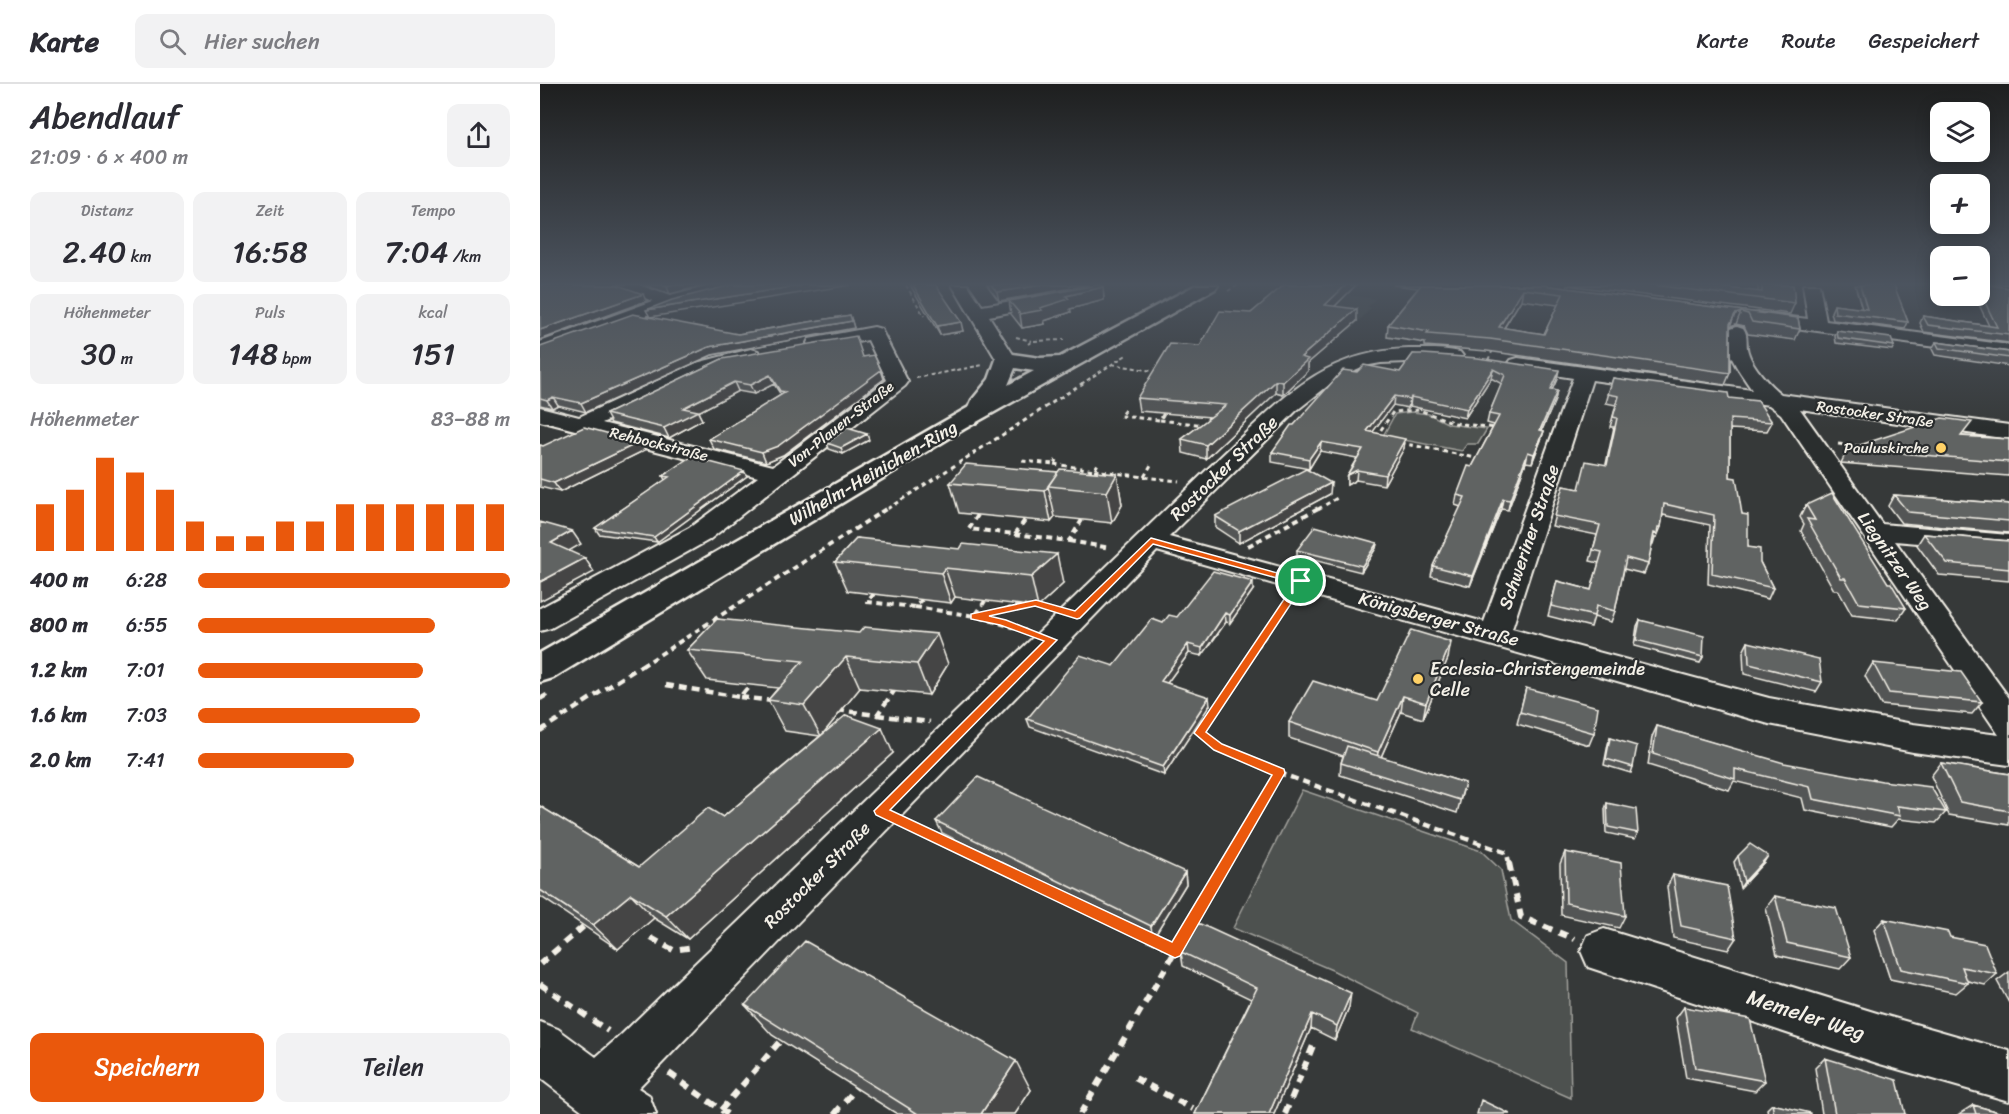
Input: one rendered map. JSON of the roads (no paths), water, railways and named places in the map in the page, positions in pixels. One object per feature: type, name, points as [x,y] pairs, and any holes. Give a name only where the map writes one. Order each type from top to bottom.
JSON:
[{"type":"main road","points":[[1006,356],[1039,348],[1068,345],[1110,333]]},
{"type":"main road","name":"Wilhelm-Heinichen-Ring","points":[[540,669],[1050,368],[1116,333]]},
{"type":"main road","points":[[1006,356],[1021,364],[1050,368]]},
{"type":"main road","points":[[958,422],[997,386],[1005,370],[1006,356]]},
{"type":"street","points":[[540,349],[583,333]]},
{"type":"street","name":"Von-Plauen-Straße","points":[[582,424],[720,361],[874,333]]},
{"type":"street","name":"Von-Plauen-Straße","points":[[540,621],[699,534],[898,382],[874,333]]},
{"type":"street","points":[[992,333],[1006,356]]},
{"type":"street","points":[[1737,333],[1738,352],[1762,390],[1777,401]]},
{"type":"street","points":[[1877,333],[2009,351]]},
{"type":"street","name":"Rostocker Straße","points":[[613,1102],[647,1045],[1145,547],[1205,484],[1307,389],[1331,373],[1357,362],[1390,356],[1487,353],[1584,375],[2009,432]]},
{"type":"street","name":"Schweriner Straße","points":[[1495,634],[1584,375]]},
{"type":"street","name":"Liegnitzer Weg","points":[[1777,401],[1789,410],[1812,442],[2009,725]]},
{"type":"street","name":"Rehbockstraße","points":[[540,414],[777,474]]},
{"type":"street","points":[[1875,531],[2009,543]]},
{"type":"street","name":"Königsberger Straße","points":[[1145,547],[1235,564],[1301,581],[1769,711],[1913,738],[2009,751]]},
{"type":"street","name":"Memeler Weg","points":[[1604,951],[1880,1040],[2009,1076]]},
{"type":"street","points":[[540,1047],[613,1102]]},
{"type":"place","name":"Pauluskirche","points":[[1941,448]]},
{"type":"place","name":"Ecclesia-Christengemeinde Celle","points":[[1418,679]]}]
